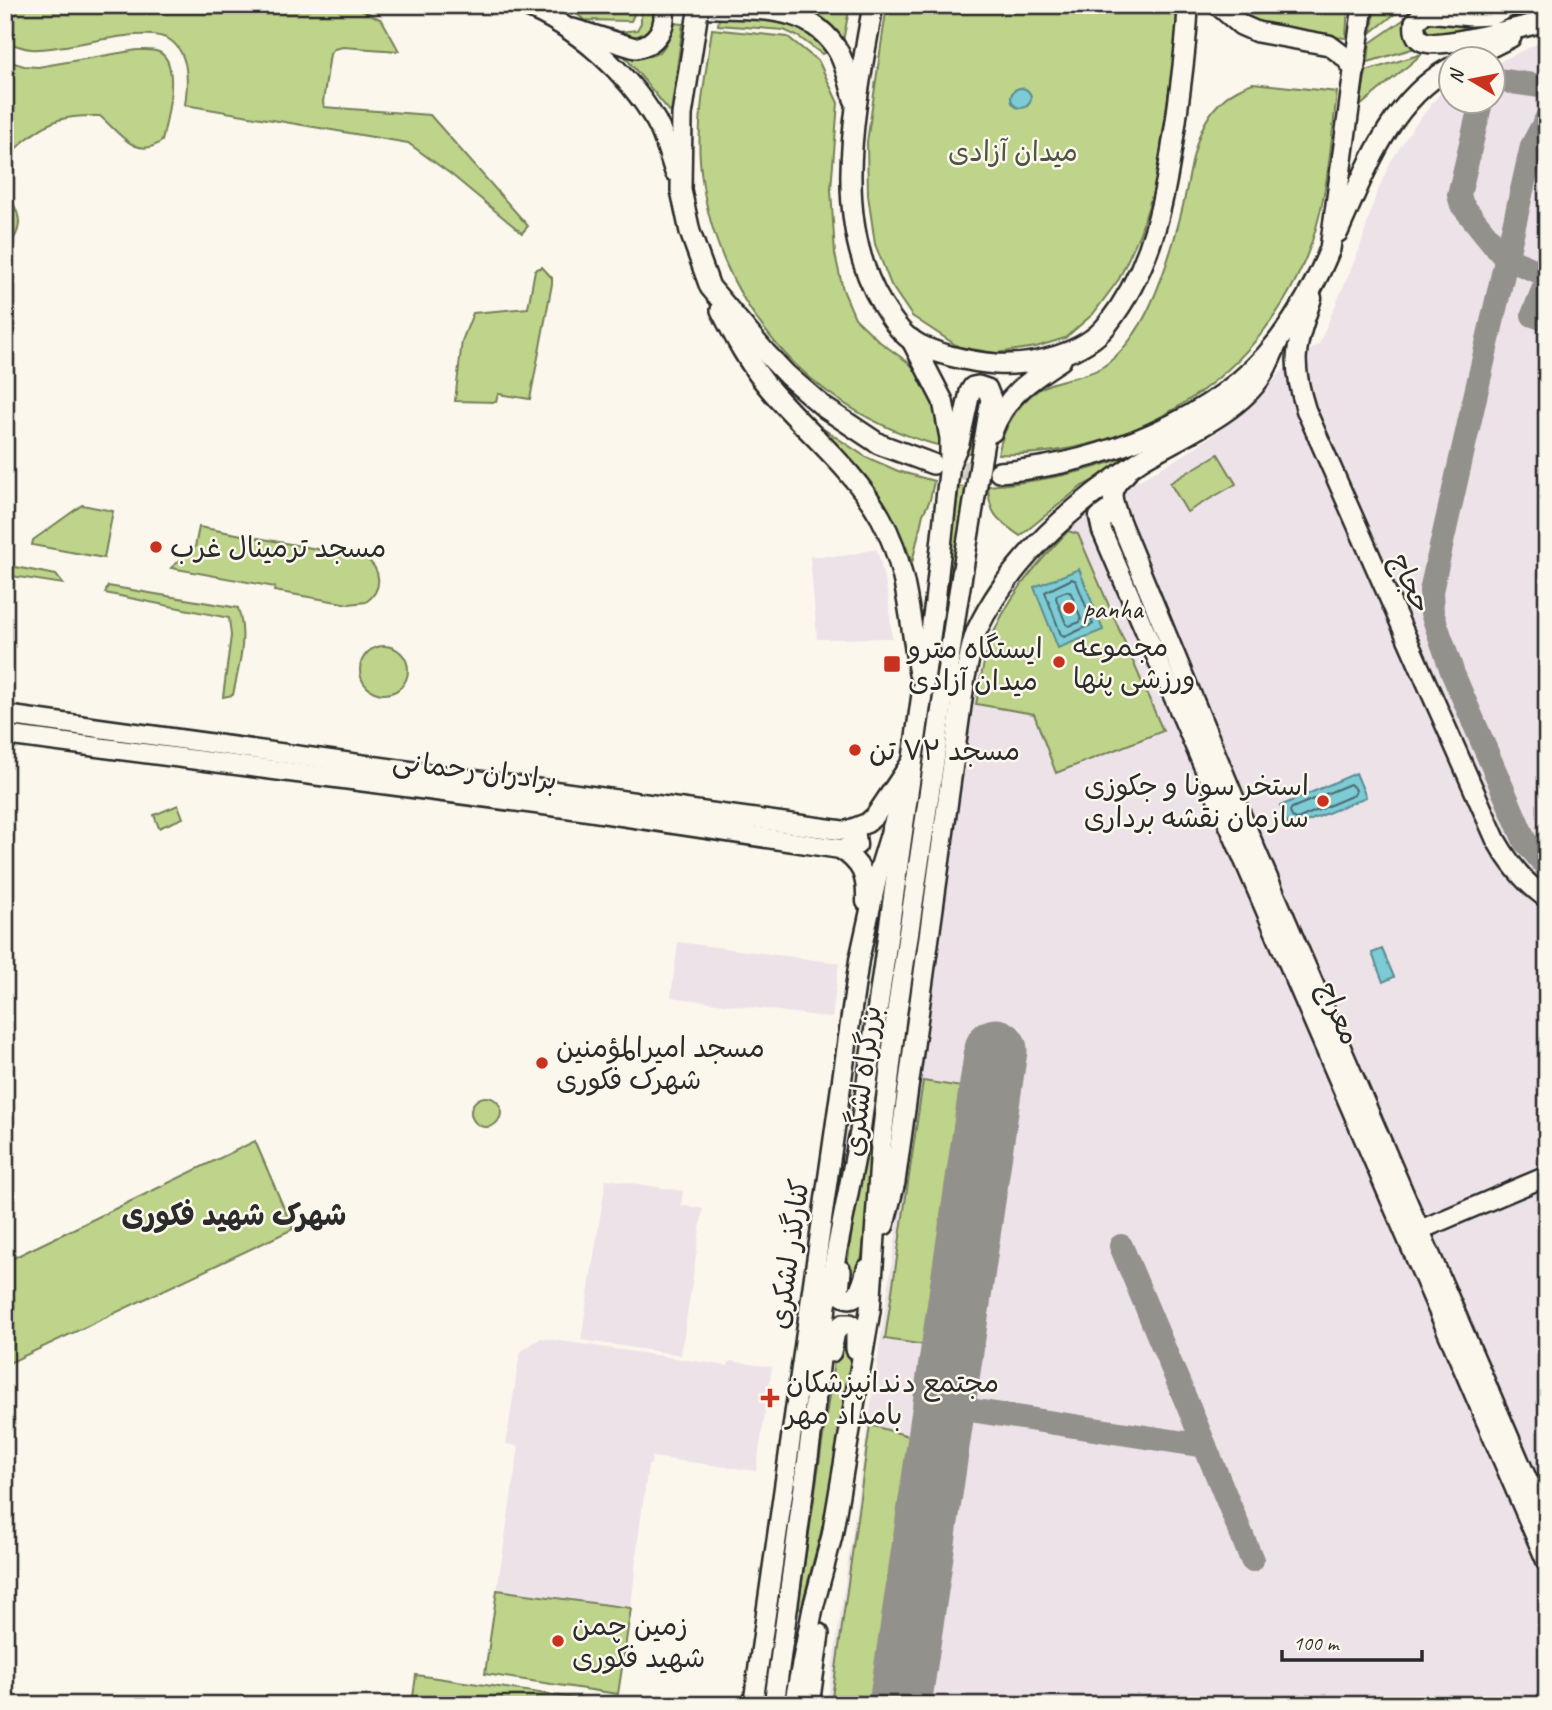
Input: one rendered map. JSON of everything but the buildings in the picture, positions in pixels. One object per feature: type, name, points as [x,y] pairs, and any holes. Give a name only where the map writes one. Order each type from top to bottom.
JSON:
[{"type":"highway","points":[[523,5],[562,26],[609,63],[656,121],[681,190],[690,232],[710,287],[738,346],[769,388],[859,486],[882,520],[893,544],[902,575],[922,696]]},
{"type":"highway","points":[[562,26],[635,48],[644,47],[652,43],[663,26],[663,5]]},
{"type":"highway","points":[[873,5],[856,105],[852,168],[855,221],[860,248],[876,295],[893,320],[911,339],[943,401],[950,438],[942,464]]},
{"type":"highway","points":[[990,467],[996,421],[1011,396],[1020,387],[1090,342],[1106,327],[1133,286],[1162,210],[1187,43],[1188,5]]},
{"type":"highway","points":[[1218,5],[1241,25],[1257,32],[1329,45],[1345,57],[1355,70]]},
{"type":"highway","points":[[1330,249],[1363,5]]},
{"type":"highway","points":[[1511,5],[1492,15],[1425,12],[1415,22],[1416,35],[1426,43],[1443,44],[1545,21]]},
{"type":"highway","points":[[681,190],[682,115],[699,6],[778,10],[804,19],[818,29],[838,51],[856,105]]},
{"type":"highway","points":[[1494,46],[1545,21]]},
{"type":"highway","points":[[860,1132],[857,1183],[839,1290],[845,1299],[855,1298],[860,1291],[874,1246],[887,1217],[895,1182],[965,677],[977,631],[1002,588],[1056,525],[1142,460],[1228,409],[1262,376],[1278,341],[1322,269],[1388,129],[1436,76]]},
{"type":"highway","points":[[710,287],[779,368],[825,408],[879,444],[942,464]]},
{"type":"highway","points":[[911,339],[944,353],[994,363],[1023,362],[1077,350]]},
{"type":"highway","points":[[990,467],[1060,465],[1124,445],[1204,405],[1238,381],[1278,341]]},
{"type":"highway","points":[[942,464],[959,443],[970,391],[978,386],[987,389],[991,399],[990,467]]},
{"type":"highway","name":"بزرگراه لشگری","points":[[774,1705],[826,1306],[860,1132],[922,696],[942,464]]},
{"type":"highway","name":"بزرگراه لشگری","points":[[794,1705],[813,1608],[832,1536],[870,1311],[881,1145],[896,1018],[957,605],[990,467]]},
{"type":"highway","points":[[813,1421],[835,1332],[839,1325],[847,1323],[857,1332],[852,1419]]},
{"type":"highway","points":[[809,1705],[832,1536]]},
{"type":"highway","points":[[765,1705],[783,1636]]},
{"type":"main road","name":"حجاج","points":[[1322,269],[1298,336],[1296,357],[1299,387],[1306,410],[1496,840],[1522,877],[1547,899]]},
{"type":"main road","name":"معراج","points":[[1142,460],[1112,488],[1121,524],[1252,842],[1346,1080]]},
{"type":"main road","points":[[1102,531],[1099,517],[1107,511],[1115,515],[1121,524]]},
{"type":"main road","points":[[1056,525],[1083,519],[1102,531]]},
{"type":"main road","name":"معراج","points":[[1102,531],[1412,1233],[1547,1563]]},
{"type":"main road","name":"برادران رحمانی","points":[[5,715],[846,831]]},
{"type":"main road","name":"برادران رحمانی","points":[[5,735],[581,810],[840,849]]},
{"type":"main road","points":[[846,831],[867,823],[875,816],[912,761]]},
{"type":"main road","points":[[864,936],[879,870],[912,761]]},
{"type":"main road","points":[[840,849],[857,845],[856,836],[846,831]]},
{"type":"main road","points":[[840,849],[858,863],[864,876],[864,936]]},
{"type":"main road","name":"کنارگذر لشکری","points":[[752,1705],[826,1182],[864,936]]},
{"type":"main road","points":[[1412,1233],[1547,1176]]},
{"type":"main road","name":"معراج","points":[[1412,1233],[1547,1525]]},
{"type":"shaded area","points":[[1547,39],[1547,1705],[827,1705],[976,687],[990,636],[1022,582],[1068,531],[1127,487],[1187,453],[1230,423],[1260,397],[1280,373],[1319,344],[1360,248],[1375,197],[1391,161],[1436,99],[1436,116],[1506,116],[1506,59]]},
{"type":"shaded area","points":[[877,549],[888,595],[892,638],[817,639],[810,556],[843,556]]},
{"type":"shaded area","points":[[678,942],[839,963],[832,1018],[671,997]]},
{"type":"shaded area","points":[[606,1179],[683,1191],[681,1205],[703,1209],[681,1355],[581,1340]]},
{"type":"shaded area","points":[[541,1338],[728,1366],[730,1361],[772,1367],[756,1471],[652,1457],[651,1465],[648,1465],[631,1608],[497,1590],[519,1446],[506,1444],[520,1352]]},
{"type":"green space","points":[[13,5],[352,5],[382,20],[399,51],[343,47],[334,49],[330,54],[324,107],[430,115],[528,226],[522,233],[452,175],[408,143],[185,105],[186,69],[181,53],[170,40],[158,36],[124,36],[45,49],[28,49],[5,41],[5,11]]},
{"type":"green space","points":[[567,5],[653,7],[654,28],[637,40],[601,34],[637,30],[641,23],[641,11],[636,10],[631,21],[584,20]]},
{"type":"green space","points":[[792,5],[850,5],[843,41],[811,13]]},
{"type":"green space","name":"میدان آزادی","points":[[887,5],[1177,5],[1177,33],[1156,183],[1140,233],[1119,279],[1093,314],[1065,338],[1036,347],[996,353],[959,347],[912,316],[891,285],[875,244],[868,195],[867,142]]},
{"type":"green space","points":[[1232,5],[1348,5],[1346,38],[1301,33],[1271,26],[1244,14]]},
{"type":"green space","points":[[1375,5],[1406,5],[1372,32]]},
{"type":"green space","points":[[736,17],[786,23],[805,33],[826,52],[822,54],[784,30],[718,25],[719,19]]},
{"type":"green space","points":[[1406,18],[1415,48],[1368,62],[1370,43]]},
{"type":"green space","points":[[1423,20],[1494,23],[1465,32],[1426,39],[1420,23]]},
{"type":"green space","points":[[673,23],[683,24],[671,113],[625,57],[645,57],[658,53],[667,42]]},
{"type":"green space","points":[[712,29],[788,37],[819,62],[838,103],[831,189],[835,254],[843,290],[855,318],[880,342],[909,363],[927,382],[936,407],[941,446],[893,430],[849,406],[809,377],[775,342],[746,302],[724,259],[708,211],[700,161],[701,112]]},
{"type":"green space","points":[[137,50],[159,52],[166,58],[170,68],[171,94],[162,141],[144,148],[136,146],[100,116],[77,116],[50,123],[33,134],[15,149],[5,164],[5,60],[38,67]]},
{"type":"green space","points":[[1422,54],[1360,106],[1366,71]]},
{"type":"green space","points":[[1253,83],[1337,92],[1331,150],[1317,225],[1290,291],[1262,333],[1228,369],[1189,400],[1145,424],[1098,442],[1049,452],[998,454],[1005,432],[1023,403],[1050,384],[1089,373],[1109,363],[1136,332],[1150,306],[1168,259],[1200,134],[1218,104],[1233,92]]},
{"type":"green space","points":[[5,189],[19,219],[17,232],[7,248],[5,247]]},
{"type":"green space","points":[[542,267],[552,278],[552,284],[530,399],[498,394],[496,402],[455,401],[462,341],[473,313],[528,308],[535,270]]},
{"type":"green space","points":[[982,393],[975,454],[964,452],[974,394]]},
{"type":"green space","points":[[816,424],[866,457],[898,471],[934,481],[912,563],[905,543],[884,506],[859,472]]},
{"type":"green space","points":[[1139,451],[1140,456],[1082,486],[1020,536],[1000,521],[990,504],[988,486],[1065,475]]},
{"type":"green space","points":[[1218,454],[1236,484],[1187,512],[1170,483]]},
{"type":"green space","points":[[959,486],[967,488],[950,598],[945,597]]},
{"type":"green space","points":[[82,505],[113,511],[104,558],[32,545],[33,540]]},
{"type":"green space","points":[[199,527],[365,558],[375,568],[378,586],[366,602],[349,604],[274,591],[275,587],[171,568],[195,547]]},
{"type":"green space","name":"مجموعه ورزشی پنها","points":[[1068,531],[1078,534],[1163,731],[1056,773],[1034,714],[976,704],[983,667],[995,629],[1032,571]]},
{"type":"green space","points":[[5,565],[56,575],[63,584],[5,575]]},
{"type":"green space","points":[[108,586],[238,608],[242,641],[233,695],[223,697],[231,636],[229,618],[105,593]]},
{"type":"green space","points":[[944,606],[948,607],[858,1285],[844,1290],[859,1177],[874,1098]]},
{"type":"green space","points":[[384,646],[401,653],[408,670],[401,687],[384,694],[367,687],[360,670],[367,653]]},
{"type":"green space","points":[[178,805],[183,818],[159,828],[154,815]]},
{"type":"green space","points":[[923,1081],[962,1087],[925,1345],[885,1339]]},
{"type":"green space","points":[[486,1097],[497,1101],[501,1112],[497,1123],[486,1127],[475,1123],[471,1112],[475,1101]]},
{"type":"green space","points":[[255,1141],[293,1229],[5,1365],[5,1262]]},
{"type":"green space","points":[[841,1330],[854,1339],[835,1478],[801,1609],[798,1608],[838,1334]]},
{"type":"green space","points":[[870,1425],[912,1437],[872,1705],[831,1705]]},
{"type":"green space","name":"زمین چمن شهید فکوری","points":[[497,1590],[631,1608],[618,1694],[485,1674]]},
{"type":"green space","points":[[416,1675],[574,1698],[573,1705],[412,1705]]},
{"type":"water","points":[[1017,88],[1025,88],[1031,98],[1025,108],[1017,108],[1011,102],[1011,94]]},
{"type":"water","name":"panha","points":[[1079,569],[1103,630],[1058,648],[1034,587]]},
{"type":"water","name":"استخر سونا و جکوزی سازمان نقشه برداری","points":[[1356,773],[1366,797],[1290,829],[1280,806]]},
{"type":"water","points":[[1382,949],[1394,977],[1383,982],[1372,953]]},
{"type":"taxiway","points":[[1506,81],[1547,87]]},
{"type":"taxiway","points":[[1478,116],[1459,195],[1462,205],[1505,258],[1547,275]]},
{"type":"taxiway","points":[[1547,118],[1532,146],[1431,591],[1432,613],[1453,674],[1525,841],[1547,867]]},
{"type":"taxiway","points":[[1547,288],[1543,290],[1533,315],[1547,320]]},
{"type":"taxiway","points":[[1121,1246],[1205,1446]]},
{"type":"taxiway","points":[[944,1406],[1205,1446],[1252,1560]]},
{"type":"runway","points":[[900,1705],[996,1050]]},
{"type":"tunnel","points":[[934,464],[973,472],[994,472]]},
{"type":"place","name":"مسجد ترمینال غرب","points":[[156,547]]},
{"type":"place","name":"panha","points":[[1069,608]]},
{"type":"place","name":"مجموعه ورزشی پنها","points":[[1059,662]]},
{"type":"place","name":"ایستگاه مترو میدان آزادی","points":[[892,664]]},
{"type":"place","name":"مسجد ۷۲ تن","points":[[855,750]]},
{"type":"place","name":"استخر سونا و جکوزی سازمان نقشه برداری","points":[[1323,801]]},
{"type":"place","name":"مسجد امیرالمؤمنین شهرک فکوری","points":[[542,1063]]},
{"type":"place","name":"مجتمع دندانپزشکان بامداد مهر","points":[[770,1398]]},
{"type":"place","name":"زمین چمن شهید فکوری","points":[[558,1641]]},
{"type":"district","name":"شهرک شهید فکوری","points":[[234,1215]]}]
